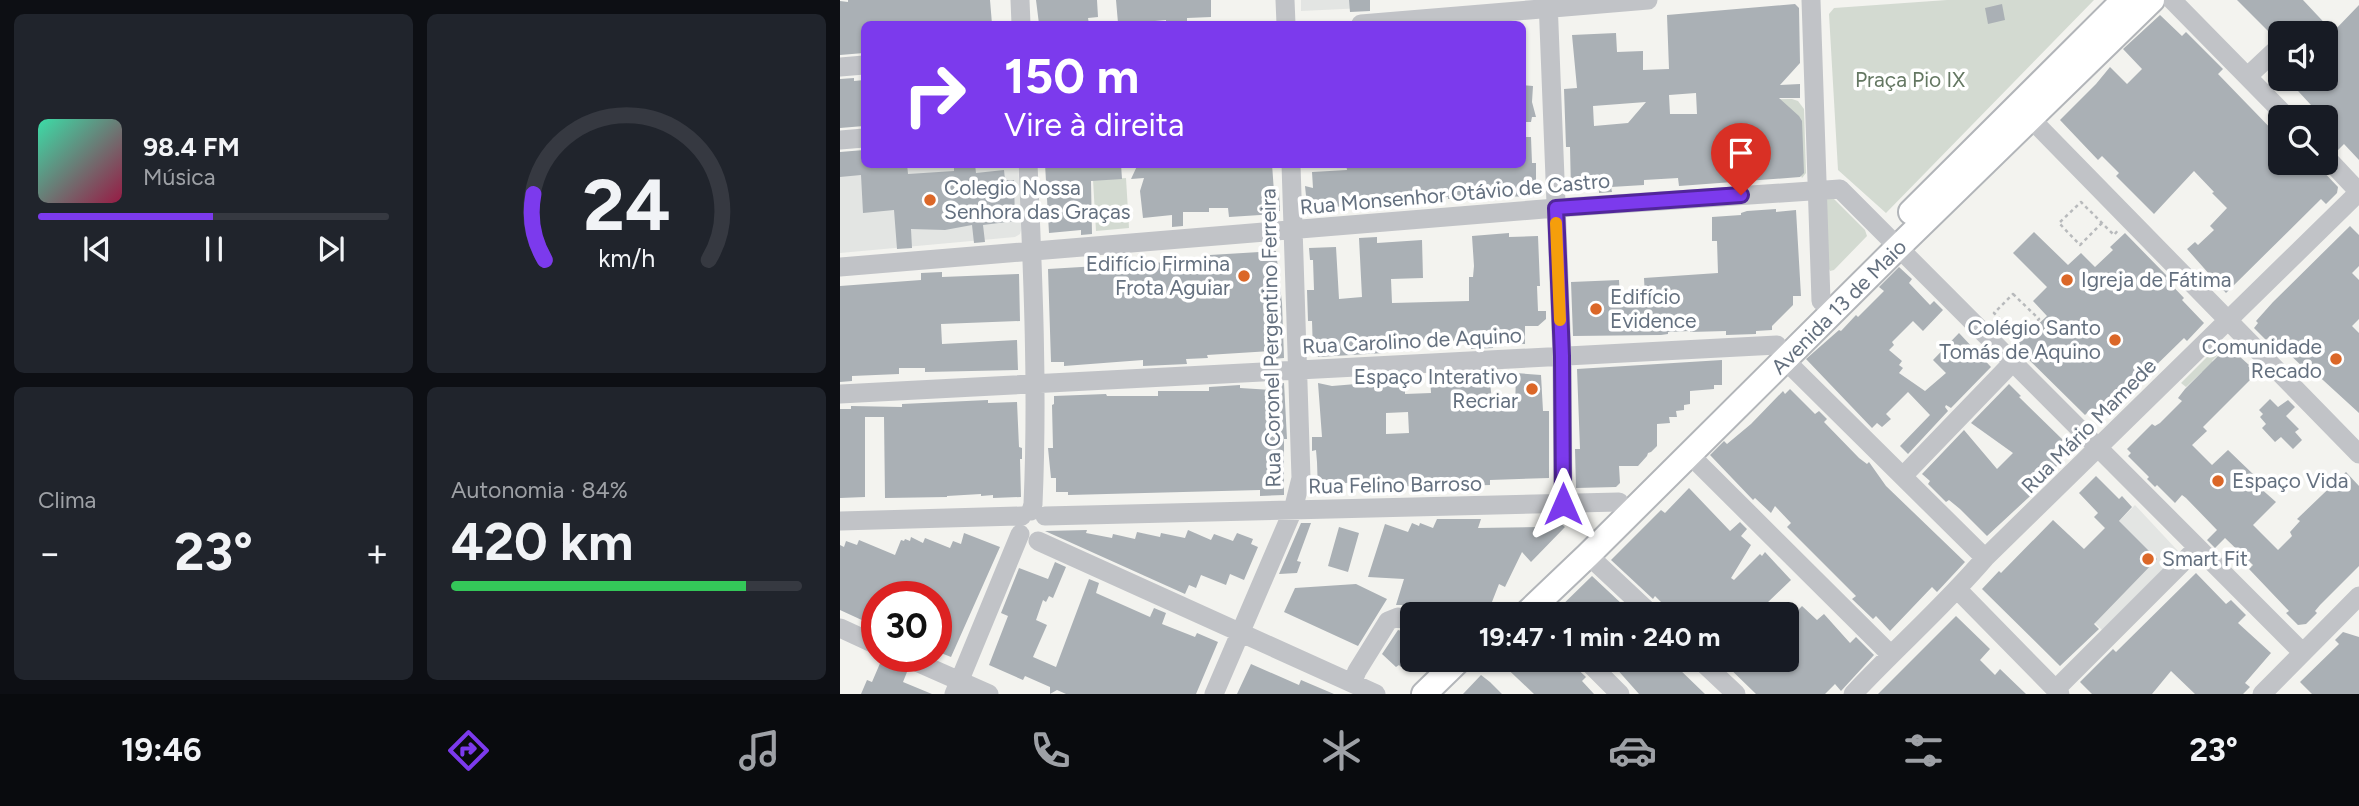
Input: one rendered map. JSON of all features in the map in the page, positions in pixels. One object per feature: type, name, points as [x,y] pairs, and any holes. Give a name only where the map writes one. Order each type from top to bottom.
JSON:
[{"type":"main road","name":"Avenida 13 de Maio","points":[[1517,602],[1619,502],[1781,352],[1893,241],[2124,0]]},
{"type":"main road","name":"Avenida 13 de Maio","points":[[1543,602],[1689,454],[1781,352],[1821,301],[2031,119],[2152,0]]},
{"type":"main road","points":[[1424,694],[1447,672]]},
{"type":"main road","points":[[1445,694],[1468,672]]},
{"type":"street","points":[[1020,0],[1021,21]]},
{"type":"street","points":[[1285,0],[1286,21]]},
{"type":"street","points":[[1389,21],[1548,4],[1648,0]]},
{"type":"street","points":[[1811,0],[1821,301]]},
{"type":"street","points":[[2172,0],[2276,105]]},
{"type":"street","points":[[1548,4],[1562,356],[1563,504]]},
{"type":"street","points":[[2248,76],[2268,57]]},
{"type":"street","points":[[840,66],[861,65]]},
{"type":"street","points":[[2031,119],[2359,454]]},
{"type":"street","points":[[840,140],[861,138]]},
{"type":"street","points":[[957,688],[1031,523],[1036,453],[1028,168]]},
{"type":"street","name":"Rua Coronel Pergentino Ferreira","points":[[1214,694],[1293,510],[1301,478],[1291,168]]},
{"type":"street","points":[[2338,170],[2359,192]]},
{"type":"street","name":"Rua Monsenhor Otávio de Castro","points":[[840,267],[1834,188],[1844,192],[2302,652]]},
{"type":"street","name":"Rua Mário Mamede","points":[[1853,694],[1890,654],[1958,590],[1985,558],[2359,192]]},
{"type":"street","points":[[1781,352],[1985,558]]},
{"type":"street","name":"Rua Carolino de Aquino","points":[[840,394],[1562,356],[1781,352]]},
{"type":"street","points":[[1904,475],[2012,363]]},
{"type":"street","points":[[1689,454],[1890,654]]},
{"type":"street","name":"Rua Felino Barroso","points":[[840,521],[988,517],[1031,523],[1293,510],[1619,502]]},
{"type":"street","points":[[1031,523],[1240,634],[1376,694]]},
{"type":"street","points":[[1958,590],[2058,692],[2197,548]]},
{"type":"street","points":[[1588,555],[1638,602]]},
{"type":"street","points":[[2270,691],[2302,652],[2359,596]]},
{"type":"street","points":[[1352,683],[1388,621],[1400,619]]},
{"type":"street","points":[[840,628],[861,638]]},
{"type":"street","points":[[930,672],[957,688],[989,694]]},
{"type":"street","points":[[1598,672],[1620,694]]},
{"type":"street","points":[[1713,672],[1736,694]]},
{"type":"path","points":[[2102,223],[2080,245],[2059,223],[2081,202],[2102,223],[2114,235]]},
{"type":"path","points":[[2013,294],[2039,319],[2020,339],[2011,330],[1994,313],[2013,294]]},
{"type":"shaded area","points":[[1301,0],[1364,0],[1364,8],[1301,11]]},
{"type":"shaded area","name":"Colegio Nossa Senhora das Graças","points":[[877,168],[1018,168],[1022,227],[1020,234],[1015,237],[840,253],[840,173]]},
{"type":"shaded area","points":[[2135,505],[2178,551],[2177,555],[2102,630],[2056,585]]},
{"type":"green space","name":"Praça Pio IX","points":[[1947,0],[2094,0],[1886,213],[1838,170],[1829,14],[1834,8]]},
{"type":"green space","points":[[1754,100],[1798,101],[1804,109],[1806,173],[1802,178],[1794,160]]},
{"type":"green space","points":[[1126,178],[1129,228],[1096,231],[1093,180]]},
{"type":"green space","points":[[1826,197],[1832,197],[1865,230],[1867,236],[1830,271],[1828,267]]},
{"type":"green space","points":[[2223,341],[2231,341],[2236,346],[2232,350],[2227,346],[2212,361],[2222,372],[2214,380],[2202,372],[2186,387],[2181,383]]},
{"type":"building","points":[[990,0],[992,21],[861,21],[861,53],[840,55],[840,1]]},
{"type":"building","points":[[1036,0],[1097,0],[1098,17],[1088,18],[1088,21],[1039,21]]},
{"type":"building","points":[[1116,0],[1211,0],[1211,17],[1187,18],[1187,21],[1118,21]]},
{"type":"building","points":[[1349,0],[1370,0],[1370,11],[1350,12]]},
{"type":"building","points":[[2237,0],[2303,0],[2323,21],[2268,21],[2268,31]]},
{"type":"building","points":[[1795,4],[1799,8],[1800,63],[1780,85],[1800,84],[1800,98],[1779,98],[1802,121],[1804,173],[1800,177],[1679,186],[1678,178],[1644,180],[1644,185],[1611,187],[1612,192],[1571,191],[1564,89],[1577,88],[1572,35],[1616,33],[1617,52],[1643,51],[1643,70],[1669,69],[1667,15]],"holes":[[[1696,93],[1697,114],[1670,114],[1669,95]],[[1646,102],[1628,123],[1594,126],[1593,106]]]},
{"type":"building","points":[[2002,4],[2005,20],[1988,24],[1985,8]]},
{"type":"building","points":[[2359,5],[2359,160],[2344,144],[2338,150],[2338,105],[2311,105],[2298,91],[2338,91],[2338,27]]},
{"type":"building","points":[[2160,15],[2182,36],[2186,32],[2223,69],[2218,74],[2268,126],[2268,175],[2326,175],[2338,187],[2337,193],[2326,204],[2321,199],[2226,293],[2187,249],[2195,242],[2198,245],[2214,230],[2210,226],[2227,208],[2194,171],[2154,214],[2116,176],[2119,173],[2102,156],[2098,160],[2060,120],[2110,67],[2127,84],[2142,69],[2123,49]]},
{"type":"building","points":[[840,79],[861,80],[861,126],[840,128]]},
{"type":"building","points":[[1526,85],[1533,86],[1532,102],[1536,117],[1532,117],[1531,122],[1526,122]]},
{"type":"building","points":[[1526,137],[1531,137],[1532,163],[1536,163],[1536,197],[1399,200],[1399,204],[1365,205],[1365,211],[1354,212],[1354,205],[1315,209],[1315,216],[1305,215],[1305,186],[1313,188],[1312,172],[1526,168]]},
{"type":"building","name":"Colegio Nossa Senhora das Graças","points":[[861,150],[861,168],[907,168],[908,174],[954,171],[954,168],[975,168],[976,173],[1004,170],[1005,180],[1014,180],[1015,221],[983,225],[985,242],[974,243],[972,225],[945,230],[911,229],[912,248],[897,249],[894,210],[863,213],[861,175],[840,177],[840,152]]},
{"type":"building","points":[[1045,168],[1121,168],[1122,179],[1091,181],[1092,234],[1081,235],[1081,230],[1049,233]]},
{"type":"building","points":[[1136,168],[1272,168],[1274,192],[1279,192],[1280,211],[1275,211],[1275,214],[1229,217],[1228,208],[1209,208],[1209,212],[1183,212],[1183,226],[1172,227],[1172,215],[1143,218],[1140,191],[1144,178],[1131,179]]},
{"type":"building","points":[[1776,209],[1776,212],[1796,210],[1801,296],[1793,296],[1793,305],[1772,326],[1772,330],[1756,331],[1756,334],[1726,335],[1726,331],[1690,331],[1661,335],[1573,336],[1571,282],[1619,280],[1620,298],[1645,297],[1644,278],[1718,273],[1717,241],[1712,241],[1712,217]]},
{"type":"building","points":[[2350,226],[2359,235],[2359,266],[2352,273],[2359,280],[2359,319],[2352,326],[2359,333],[2359,413],[2308,366],[2305,369],[2270,336],[2266,340],[2254,328],[2258,323],[2256,321],[2273,302]]},
{"type":"building","name":"Colégio Santo Tomás de Aquino","points":[[2034,232],[2068,265],[2081,253],[2095,267],[2113,250],[2110,247],[2125,233],[2167,276],[2165,278],[2184,298],[2182,300],[2204,323],[2187,341],[2184,338],[2099,421],[2089,411],[2085,415],[2023,354],[2026,351],[2018,343],[2047,316],[2033,301],[2047,287],[2013,253]]},
{"type":"building","points":[[1509,233],[1509,237],[1538,236],[1538,311],[1546,311],[1546,319],[1538,326],[1525,326],[1525,344],[1493,344],[1493,348],[1471,349],[1471,340],[1384,343],[1384,353],[1318,357],[1317,352],[1313,352],[1312,321],[1308,321],[1307,290],[1314,290],[1313,260],[1310,260],[1309,248],[1336,247],[1339,299],[1362,297],[1359,238],[1377,237],[1377,243],[1422,240],[1423,278],[1391,279],[1392,303],[1469,301],[1469,277],[1473,277],[1474,266],[1472,236]]},
{"type":"building","points":[[1276,251],[1282,303],[1284,358],[1272,359],[1271,351],[1207,355],[1208,358],[1186,359],[1187,364],[1143,366],[1143,360],[1064,366],[1064,362],[1051,362],[1048,269],[1098,264],[1183,262],[1182,259],[1210,255]]},
{"type":"building","points":[[1899,267],[1912,279],[1909,283],[1930,305],[1934,301],[1943,310],[1923,331],[1913,321],[1892,342],[1894,345],[1889,350],[1902,361],[1899,365],[1903,368],[1899,373],[1925,391],[1946,373],[1933,360],[1959,333],[1991,367],[1951,408],[1946,405],[1948,411],[1908,454],[1900,446],[1930,415],[1908,392],[1886,414],[1891,419],[1882,427],[1877,423],[1872,428],[1806,359],[1841,331],[1856,315],[1858,317],[1884,291],[1879,287]]},
{"type":"building","points":[[942,272],[942,277],[1019,274],[1020,321],[941,324],[942,344],[1017,340],[1018,370],[925,372],[925,368],[899,368],[899,374],[852,376],[852,381],[840,382],[840,286],[921,280],[921,273]]},
{"type":"building","points":[[2228,346],[2256,374],[2203,427],[2207,431],[2192,445],[2212,465],[2228,450],[2254,475],[2250,479],[2276,502],[2253,525],[2278,550],[2292,536],[2290,532],[2300,521],[2297,519],[2346,472],[2359,486],[2359,566],[2320,605],[2315,611],[2317,613],[2306,624],[2298,625],[2286,613],[2289,611],[2249,569],[2253,565],[2225,538],[2215,548],[2207,540],[2217,530],[2186,498],[2182,495],[2175,503],[2147,479],[2149,477],[2128,456],[2131,453],[2127,449],[2152,424],[2155,426],[2160,423],[2182,401],[2178,398],[2185,389]]},
{"type":"building","points":[[1722,360],[1722,385],[1714,385],[1714,389],[1690,391],[1690,404],[1684,405],[1684,410],[1676,411],[1677,417],[1669,417],[1670,423],[1657,424],[1657,446],[1638,466],[1619,466],[1620,483],[1616,487],[1576,488],[1575,449],[1580,449],[1577,369]]},
{"type":"building","points":[[1516,373],[1541,375],[1543,411],[1549,411],[1549,478],[1490,480],[1490,485],[1453,486],[1453,490],[1436,491],[1436,488],[1420,486],[1381,487],[1381,482],[1344,483],[1345,490],[1318,491],[1316,450],[1312,451],[1312,437],[1322,437],[1318,383],[1332,386],[1405,380],[1405,394],[1431,393],[1430,377],[1489,374],[1493,409],[1515,409]],"holes":[[[1408,412],[1409,433],[1386,434],[1386,413]]]},
{"type":"building","points":[[1284,383],[1287,439],[1284,439],[1284,495],[1260,496],[1260,490],[1068,495],[1068,492],[1056,492],[1056,478],[1051,478],[1048,448],[1053,448],[1054,396],[1158,396],[1158,391],[1209,391],[1209,387],[1240,385],[1240,388],[1273,390],[1273,384]]},
{"type":"building","points":[[2009,384],[2063,440],[2049,454],[2059,464],[2040,483],[2042,485],[1987,536],[1960,509],[1949,500],[1946,502],[1922,474],[1964,430],[1997,469],[2013,453],[1971,423]]},
{"type":"building","points":[[1790,389],[1815,414],[1819,411],[1827,419],[1824,422],[1859,458],[1867,464],[1869,462],[1886,486],[1965,562],[1937,592],[1932,587],[1890,631],[1876,616],[1873,619],[1852,599],[1856,596],[1787,527],[1791,523],[1775,506],[1771,513],[1755,498],[1753,500],[1710,455],[1724,441],[1727,444],[1751,424],[1783,391],[1785,394]]},
{"type":"building","points":[[2270,399],[2278,407],[2288,400],[2295,407],[2286,416],[2299,429],[2295,432],[2302,440],[2293,449],[2281,437],[2275,442],[2262,428],[2266,424],[2260,417],[2263,414],[2259,410]]},
{"type":"building","points":[[988,400],[988,403],[1017,402],[1019,447],[1022,448],[1021,497],[993,498],[993,495],[981,494],[885,498],[884,417],[865,417],[865,497],[840,498],[840,409],[851,409],[851,406],[902,407],[902,404]]},
{"type":"building","points":[[2096,476],[2119,499],[2122,496],[2132,507],[2119,521],[2157,559],[2094,624],[2099,629],[2060,666],[1982,589],[2053,520],[2084,549],[2105,528],[2094,517],[2098,513],[2079,493]]},
{"type":"building","points":[[1689,488],[1730,531],[1740,522],[1747,529],[1741,536],[1751,545],[1731,578],[1734,580],[1765,552],[1791,580],[1768,602],[1661,602],[1655,596],[1653,599],[1611,560],[1661,510],[1665,513]]},
{"type":"building","points":[[1553,517],[1565,527],[1531,562],[1522,552],[1505,587],[1499,584],[1492,602],[1400,602],[1400,605],[1396,605],[1404,579],[1368,577],[1385,524],[1408,532],[1412,523],[1433,528],[1437,519],[1481,519],[1478,528],[1542,527]]},
{"type":"building","points":[[1301,523],[1311,523],[1297,561],[1301,562],[1297,573],[1279,574]]},
{"type":"building","points":[[1339,527],[1359,533],[1348,572],[1328,566]]},
{"type":"building","points":[[1087,530],[1086,533],[1112,538],[1113,534],[1135,539],[1137,532],[1160,537],[1161,533],[1185,538],[1188,530],[1211,540],[1214,534],[1233,541],[1237,533],[1253,539],[1251,544],[1258,547],[1244,580],[1230,574],[1226,585],[1201,575],[1196,588],[1189,585],[1185,594],[1045,531]]},
{"type":"building","points":[[964,533],[1000,547],[952,655],[952,581],[861,581],[861,620],[840,610],[840,545],[844,547],[846,541],[857,545],[859,540],[895,555],[901,540],[910,541],[911,537],[923,543],[925,538],[950,548],[953,541],[961,544]]},
{"type":"building","points":[[1055,562],[1066,567],[1053,598],[1049,596],[1046,602],[1043,600],[1036,620],[1047,625],[1033,657],[1056,667],[1089,579],[1099,583],[1096,593],[1150,617],[1154,608],[1166,613],[1162,624],[1195,637],[1197,633],[1218,642],[1196,694],[1066,694],[1057,690],[1050,694],[1050,687],[1025,676],[1023,680],[989,665],[1008,616],[1001,613],[1019,568],[1048,579]]},
{"type":"building","points":[[2196,573],[2226,604],[2231,600],[2246,615],[2238,623],[2271,653],[2245,683],[2250,687],[2243,694],[2195,694],[2171,671],[2152,694],[2092,694],[2080,682],[2113,649],[2116,652]]},
{"type":"building","points":[[1592,576],[1620,602],[1565,602]]},
{"type":"building","points":[[1356,584],[1387,599],[1358,646],[1284,612],[1295,588]]},
{"type":"building","points":[[1802,606],[1817,620],[1824,614],[1850,643],[1856,637],[1874,655],[1841,691],[1835,684],[1825,694],[1756,694],[1733,672],[1799,672],[1799,609]]},
{"type":"building","points":[[1956,616],[1990,649],[1980,660],[1995,675],[2000,669],[2026,694],[1878,694]]},
{"type":"building","points":[[1400,631],[1400,666],[1396,667],[1382,654]]},
{"type":"building","points":[[2343,632],[2359,637],[2359,694],[2312,694],[2300,682],[2339,644],[2335,640]]},
{"type":"building","points":[[1251,664],[1299,685],[1301,680],[1334,694],[1237,694]]},
{"type":"building","points":[[876,672],[907,672],[903,682],[932,694],[861,694],[867,680],[872,682]]},
{"type":"building","points":[[1511,672],[1581,672],[1586,677],[1582,681],[1594,694],[1534,694]]},
{"type":"building","points":[[1619,672],[1682,672],[1705,694],[1639,694]]},
{"type":"building","points":[[1481,675],[1490,682],[1502,694],[1463,694]]},
{"type":"slow traffic","points":[[1556,223],[1560,320]]},
{"type":"place","name":"Colegio Nossa Senhora das Graças","points":[[930,200]]},
{"type":"place","name":"Edifício Firmina Frota Aguiar","points":[[1244,276]]},
{"type":"place","name":"Igreja de Fátima","points":[[2067,280]]},
{"type":"place","name":"Edifício Evidence","points":[[1596,309]]},
{"type":"place","name":"Colégio Santo Tomás de Aquino","points":[[2115,340]]},
{"type":"place","name":"Comunidade Recado","points":[[2336,359]]},
{"type":"place","name":"Espaço Interativo Recriar","points":[[1532,389]]},
{"type":"place","name":"Espaço Vida","points":[[2218,481]]},
{"type":"place","name":"Smart Fit","points":[[2148,559]]},
{"type":"route","points":[[1563,504],[1562,356],[1556,208],[1741,195]]}]
